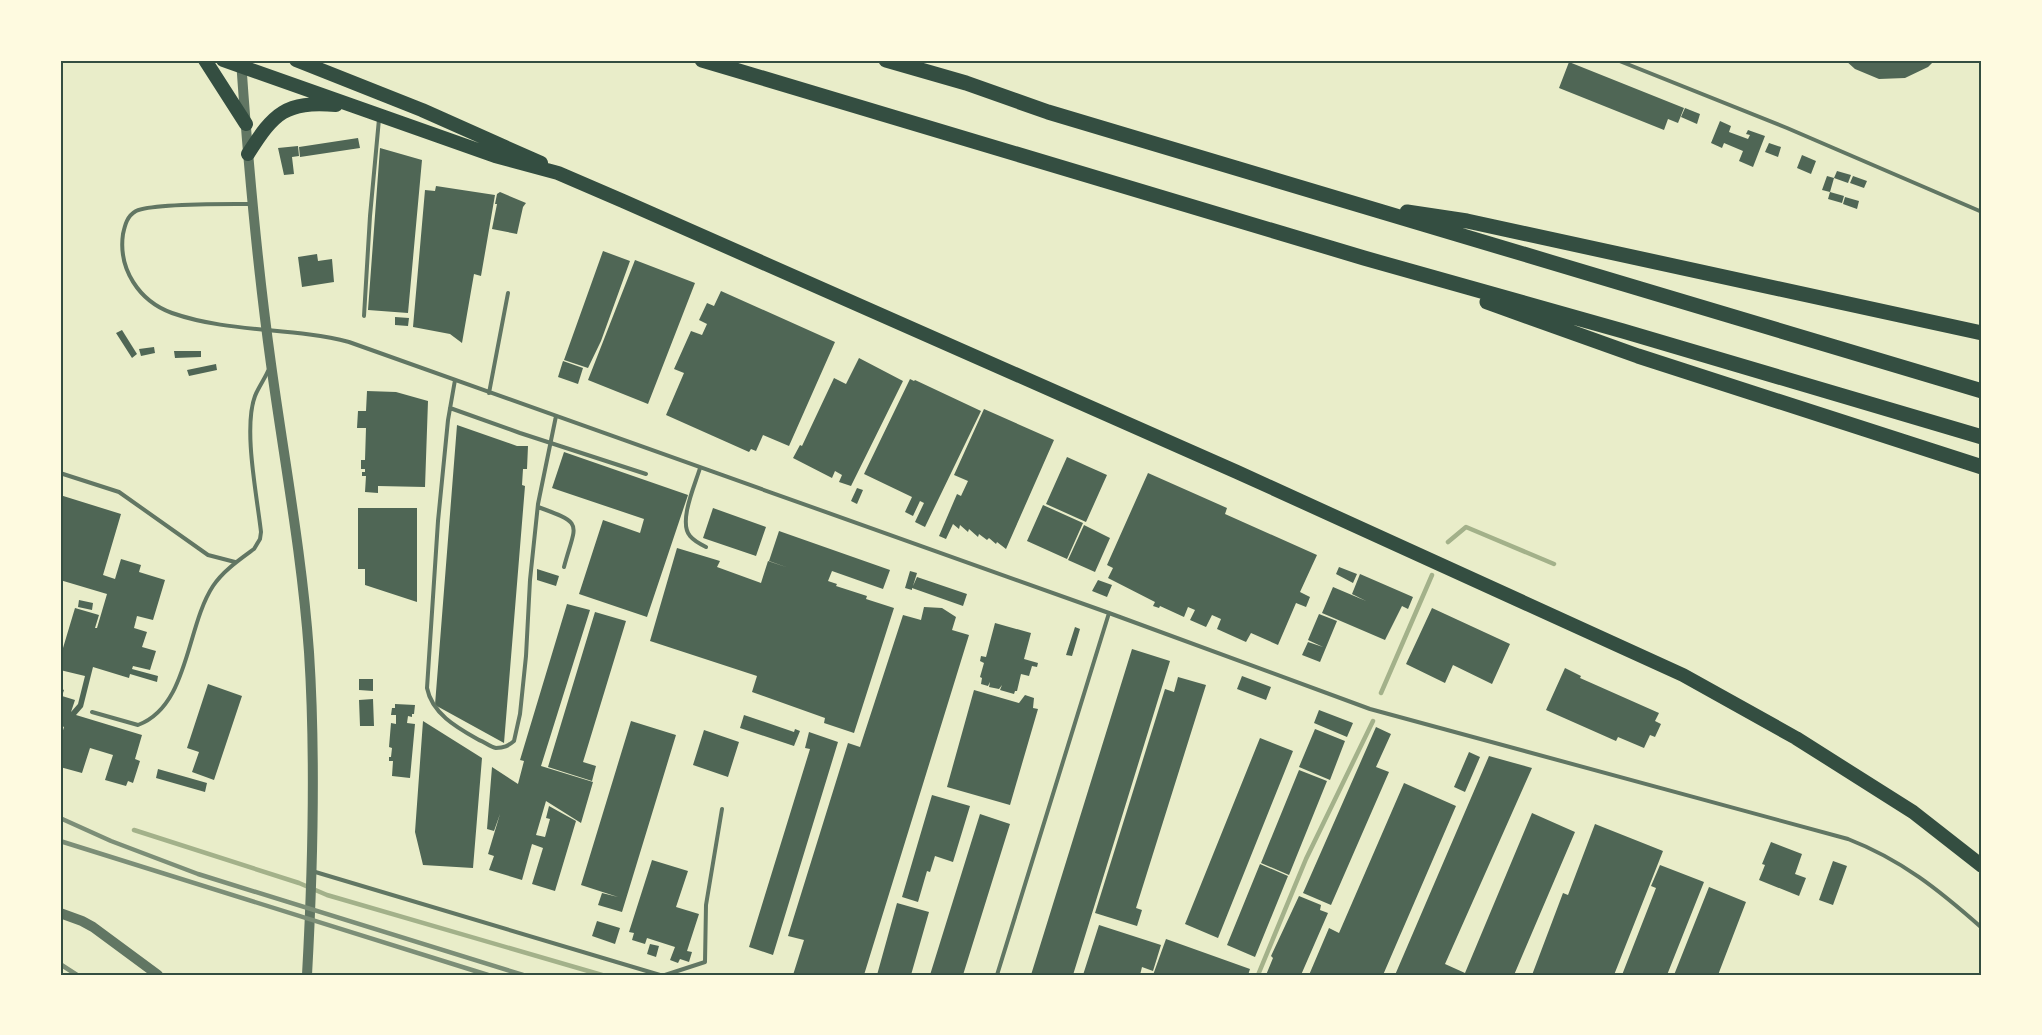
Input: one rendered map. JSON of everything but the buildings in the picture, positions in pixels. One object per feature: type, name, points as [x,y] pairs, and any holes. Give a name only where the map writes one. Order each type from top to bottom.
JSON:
[{"type":"highway","points":[[702,60],[1364,258],[1623,331],[1982,437]]},
{"type":"highway","points":[[886,60],[966,83],[1048,112],[1982,391]]},
{"type":"highway","points":[[1353,204],[1467,221],[1982,333]]},
{"type":"highway","points":[[1364,258],[1638,356],[1982,467]]},
{"type":"main road","points":[[205,60],[246,124]]},
{"type":"main road","points":[[223,60],[241,63],[495,156],[558,173]]},
{"type":"main road","points":[[296,60],[502,144],[558,173],[1204,458],[1683,675],[1796,738],[1912,812],[1982,866]]},
{"type":"main road","points":[[248,154],[267,123],[285,111],[308,104],[356,106]]},
{"type":"street","points":[[241,63],[252,203],[309,651],[314,770],[307,975]]},
{"type":"street","points":[[60,913],[93,927],[158,975]]},
{"type":"lane","points":[[1617,60],[1787,128],[1982,212]]},
{"type":"lane","points":[[364,316],[379,115]]},
{"type":"lane","points":[[252,203],[149,208],[132,213],[124,232],[123,255],[128,273],[136,286],[150,301],[169,312],[192,320],[267,332],[338,339],[1370,709],[1848,839],[1896,861],[1935,888],[1982,928]]},
{"type":"lane","points":[[489,393],[508,293]]},
{"type":"lane","points":[[92,712],[138,725],[146,722],[158,711],[177,684],[205,599],[217,579],[254,549],[261,536],[251,419],[255,396],[272,366]]},
{"type":"lane","points":[[455,380],[438,521],[427,688],[433,705],[445,718],[468,734],[499,748],[506,747],[514,741],[520,714],[538,507],[556,416]]},
{"type":"lane","points":[[450,408],[646,474]]},
{"type":"lane","points":[[700,468],[686,514],[685,526],[691,538],[705,547]]},
{"type":"lane","points":[[60,473],[119,492],[208,555],[236,562]]},
{"type":"lane","points":[[538,507],[567,517],[573,524],[574,530],[564,567]]},
{"type":"lane","points":[[998,975],[1109,614]]},
{"type":"lane","points":[[665,975],[705,962],[706,905],[722,809]]},
{"type":"lane","points":[[312,871],[660,975]]},
{"type":"waterway","points":[[1448,542],[1466,527],[1554,564]]},
{"type":"waterway","points":[[1381,693],[1432,575]]},
{"type":"waterway","points":[[1258,975],[1306,859],[1373,721]]},
{"type":"waterway","points":[[134,830],[299,883],[327,895],[602,975]]},
{"type":"railway","points":[[60,818],[111,841],[198,874],[523,975]]},
{"type":"railway","points":[[60,841],[488,975]]},
{"type":"railway","points":[[60,964],[77,975]]}]
